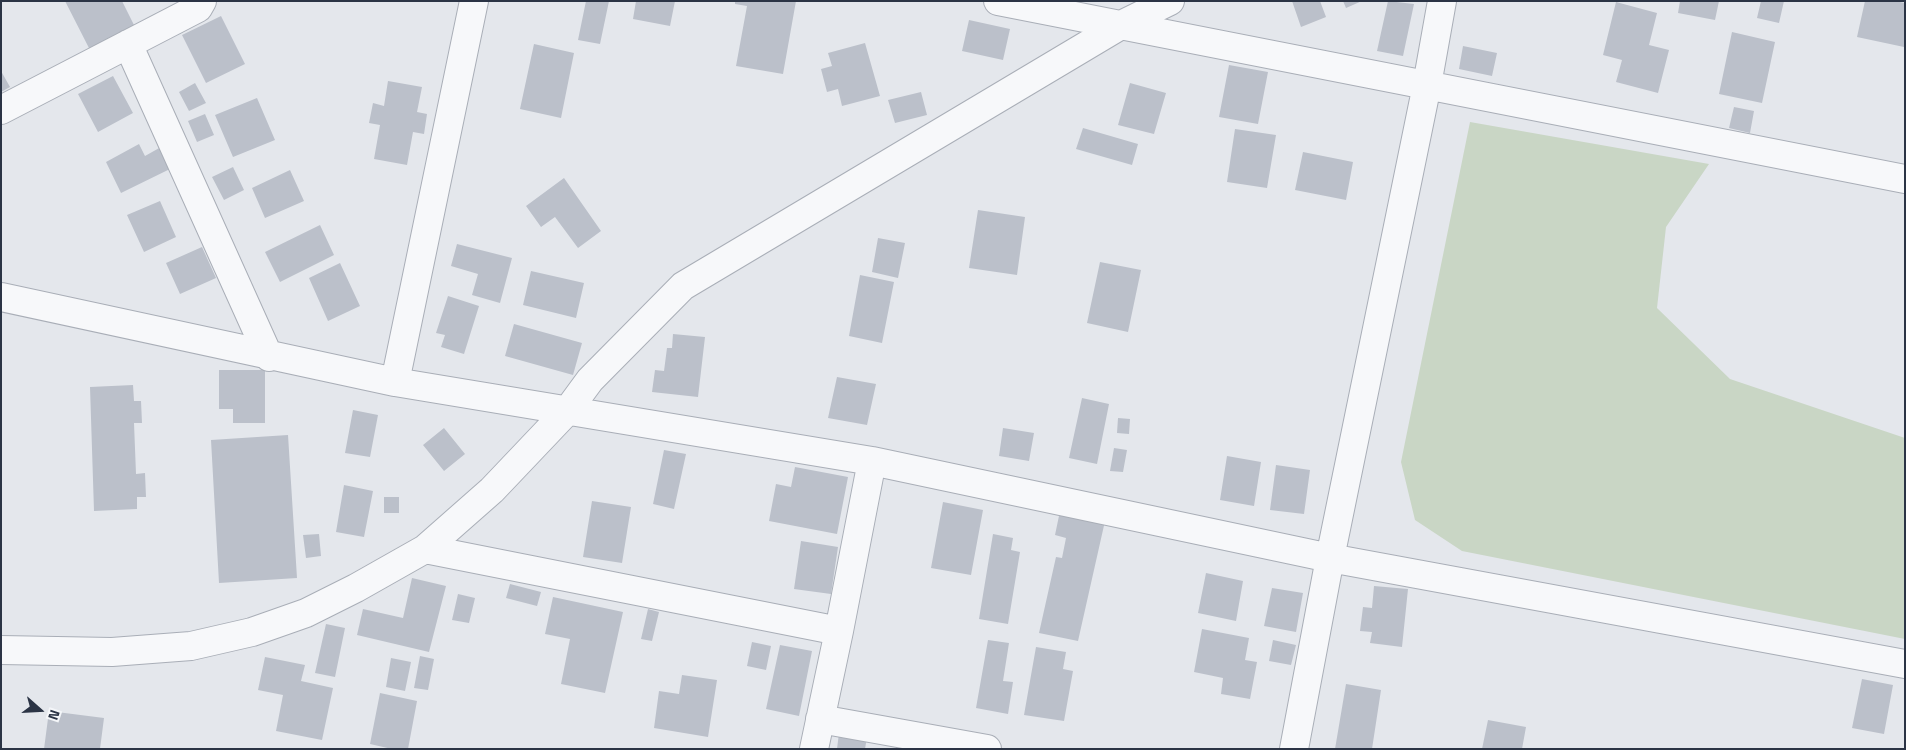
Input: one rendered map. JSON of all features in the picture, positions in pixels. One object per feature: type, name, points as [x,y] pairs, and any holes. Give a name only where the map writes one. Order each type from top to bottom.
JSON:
[{"type":"street","points":[[1,110],[198,8],[202,1]]},
{"type":"street","points":[[395,382],[474,1]]},
{"type":"street","points":[[998,1],[1132,15],[1427,86],[1905,179]]},
{"type":"street","points":[[1,650],[122,652],[191,646],[252,632],[314,609],[356,588],[426,549],[492,490],[568,410],[590,380],[683,286],[1132,15],[1170,1]]},
{"type":"street","points":[[1294,749],[1330,558],[1427,86],[1442,1]]},
{"type":"street","points":[[128,44],[270,357]]},
{"type":"street","points":[[1,297],[270,357],[395,382],[872,461],[1330,558],[1905,664]]},
{"type":"street","points":[[814,749],[872,461]]},
{"type":"street","points":[[426,549],[839,631]]},
{"type":"street","points":[[820,718],[987,749]]},
{"type":"green space","points":[[1470,122],[1709,164],[1666,227],[1657,308],[1730,379],[1905,438],[1905,639],[1462,551],[1415,520],[1401,462]]},
{"type":"building","points":[[65,1],[122,1],[135,27],[90,50]]},
{"type":"building","points":[[586,1],[609,1],[600,44],[578,40]]},
{"type":"building","points":[[636,1],[675,1],[670,26],[633,19]]},
{"type":"building","points":[[735,1],[796,1],[783,74],[736,66],[747,6],[735,4]]},
{"type":"building","points":[[1292,1],[1320,1],[1326,17],[1301,27]]},
{"type":"building","points":[[1343,1],[1362,1],[1346,8]]},
{"type":"building","points":[[1388,1],[1414,4],[1403,56],[1377,51]]},
{"type":"building","points":[[1680,1],[1719,1],[1715,20],[1678,13]]},
{"type":"building","points":[[1761,1],[1784,1],[1779,23],[1757,18]]},
{"type":"building","points":[[1865,1],[1905,3],[1904,47],[1857,37]]},
{"type":"building","points":[[1616,2],[1657,13],[1649,45],[1669,50],[1658,93],[1616,82],[1622,60],[1603,55]]},
{"type":"building","points":[[221,16],[245,64],[206,83],[182,35]]},
{"type":"building","points":[[969,20],[1010,29],[1003,60],[962,51]]},
{"type":"building","points":[[1732,32],[1775,42],[1762,103],[1719,94]]},
{"type":"building","points":[[865,43],[880,96],[842,106],[838,89],[827,92],[821,69],[832,66],[828,53]]},
{"type":"building","points":[[534,44],[574,53],[561,118],[520,109]]},
{"type":"building","points":[[1463,46],[1497,53],[1492,76],[1459,69]]},
{"type":"building","points":[[1229,65],[1268,72],[1258,124],[1219,117]]},
{"type":"building","points":[[1,71],[10,87],[1,92]]},
{"type":"building","points":[[113,76],[133,113],[98,132],[78,94]]},
{"type":"building","points":[[388,81],[422,87],[417,112],[427,114],[424,134],[413,132],[407,165],[374,159],[380,125],[369,123],[373,103],[384,106]]},
{"type":"building","points":[[195,83],[206,103],[189,111],[179,92]]},
{"type":"building","points":[[1130,83],[1166,93],[1154,134],[1118,125]]},
{"type":"building","points":[[921,92],[927,115],[895,123],[888,100]]},
{"type":"building","points":[[257,98],[275,140],[233,157],[215,115]]},
{"type":"building","points":[[1734,107],[1754,111],[1750,133],[1729,128]]},
{"type":"building","points":[[205,114],[214,135],[197,142],[188,121]]},
{"type":"building","points":[[1083,128],[1138,144],[1132,165],[1076,149]]},
{"type":"building","points":[[1235,129],[1276,135],[1267,188],[1227,182]]},
{"type":"building","points":[[139,144],[145,156],[161,147],[172,168],[121,193],[106,162]]},
{"type":"building","points":[[1303,152],[1353,162],[1346,200],[1295,190]]},
{"type":"building","points":[[233,167],[244,190],[224,200],[212,177]]},
{"type":"building","points":[[290,170],[304,201],[265,218],[252,188]]},
{"type":"building","points":[[564,178],[601,231],[578,248],[555,217],[541,227],[526,206]]},
{"type":"building","points":[[160,201],[176,237],[144,252],[127,215]]},
{"type":"building","points":[[978,210],[1025,217],[1017,275],[969,268]]},
{"type":"building","points":[[320,225],[334,255],[280,282],[265,252]]},
{"type":"building","points":[[878,238],[905,243],[898,278],[872,272]]},
{"type":"building","points":[[457,244],[512,258],[500,303],[472,295],[478,274],[451,266]]},
{"type":"building","points":[[202,247],[216,278],[180,294],[166,263]]},
{"type":"building","points":[[1100,262],[1141,270],[1128,332],[1087,323]]},
{"type":"building","points":[[340,263],[360,306],[328,321],[309,278]]},
{"type":"building","points":[[531,271],[584,283],[576,318],[523,305]]},
{"type":"building","points":[[860,275],[894,282],[882,343],[849,336]]},
{"type":"building","points":[[448,296],[479,306],[464,354],[441,347],[445,335],[436,333]]},
{"type":"building","points":[[514,324],[582,343],[573,375],[505,356]]},
{"type":"building","points":[[673,334],[705,337],[698,397],[652,392],[655,370],[664,371],[667,348],[672,348]]},
{"type":"building","points":[[219,370],[265,370],[265,423],[233,423],[233,409],[219,409]]},
{"type":"building","points":[[837,377],[876,384],[867,425],[828,418]]},
{"type":"building","points":[[133,385],[134,401],[141,401],[142,423],[134,423],[136,474],[145,473],[146,497],[137,497],[137,509],[94,511],[90,387]]},
{"type":"building","points":[[1082,398],[1109,404],[1097,464],[1069,458]]},
{"type":"building","points":[[353,410],[378,415],[370,457],[345,453]]},
{"type":"building","points":[[1118,418],[1130,419],[1129,434],[1117,433]]},
{"type":"building","points":[[444,428],[465,454],[444,471],[423,445]]},
{"type":"building","points":[[1003,428],[1034,433],[1029,461],[999,456]]},
{"type":"building","points":[[288,435],[297,578],[219,583],[211,440]]},
{"type":"building","points":[[1114,448],[1127,450],[1123,472],[1110,471]]},
{"type":"building","points":[[664,450],[686,454],[674,509],[653,504]]},
{"type":"building","points":[[1227,456],[1261,462],[1254,506],[1220,500]]},
{"type":"building","points":[[1276,465],[1310,470],[1304,514],[1270,510]]},
{"type":"building","points":[[795,467],[848,477],[837,534],[769,521],[776,484],[791,487]]},
{"type":"building","points":[[344,485],[373,491],[364,537],[336,532]]},
{"type":"building","points":[[384,497],[399,497],[399,513],[384,513]]},
{"type":"building","points":[[592,501],[631,507],[622,563],[583,557]]},
{"type":"building","points":[[943,502],[983,510],[971,575],[931,568]]},
{"type":"building","points":[[1060,511],[1105,521],[1078,641],[1039,633],[1056,557],[1062,558],[1066,538],[1055,535]]},
{"type":"building","points":[[319,534],[321,556],[306,558],[303,535]]},
{"type":"building","points":[[993,534],[1013,538],[1011,550],[1020,552],[1008,624],[979,619]]},
{"type":"building","points":[[801,541],[838,547],[831,594],[794,589]]},
{"type":"building","points":[[1206,573],[1243,581],[1236,621],[1198,613]]},
{"type":"building","points":[[412,578],[446,586],[429,652],[357,635],[363,609],[403,618]]},
{"type":"building","points":[[510,584],[541,592],[537,606],[506,598]]},
{"type":"building","points":[[1374,586],[1408,589],[1402,647],[1370,643],[1372,632],[1360,631],[1363,607],[1372,608]]},
{"type":"building","points":[[1272,588],[1303,593],[1296,632],[1264,626]]},
{"type":"building","points":[[458,594],[475,598],[469,623],[452,620]]},
{"type":"building","points":[[553,597],[623,612],[605,693],[561,684],[570,639],[545,634]]},
{"type":"building","points":[[648,609],[659,612],[652,641],[641,639]]},
{"type":"building","points":[[326,624],[345,628],[335,677],[315,673]]},
{"type":"building","points":[[1202,629],[1249,638],[1245,660],[1257,662],[1250,699],[1221,694],[1223,678],[1194,672]]},
{"type":"building","points":[[988,640],[1009,643],[1003,681],[1013,682],[1008,714],[976,708]]},
{"type":"building","points":[[1273,640],[1296,645],[1291,665],[1269,661]]},
{"type":"building","points":[[752,642],[771,646],[766,670],[747,666]]},
{"type":"building","points":[[780,645],[812,651],[799,716],[766,709]]},
{"type":"building","points":[[1036,647],[1066,652],[1063,669],[1073,671],[1064,721],[1024,715]]},
{"type":"building","points":[[420,656],[434,659],[428,690],[414,688]]},
{"type":"building","points":[[265,657],[305,665],[301,681],[333,688],[322,740],[276,731],[283,695],[258,690]]},
{"type":"building","points":[[391,658],[411,662],[405,691],[386,687]]},
{"type":"building","points":[[682,675],[717,680],[708,737],[654,728],[659,691],[679,694]]},
{"type":"building","points":[[1862,679],[1893,685],[1884,734],[1852,728]]},
{"type":"building","points":[[1346,684],[1381,690],[1372,749],[1335,749]]},
{"type":"building","points":[[380,693],[417,701],[408,749],[392,749],[370,744]]},
{"type":"building","points":[[49,711],[104,718],[100,749],[44,749]]},
{"type":"building","points":[[1488,720],[1526,727],[1522,749],[1482,749]]},
{"type":"building","points":[[839,733],[867,737],[865,749],[837,749]]}]
